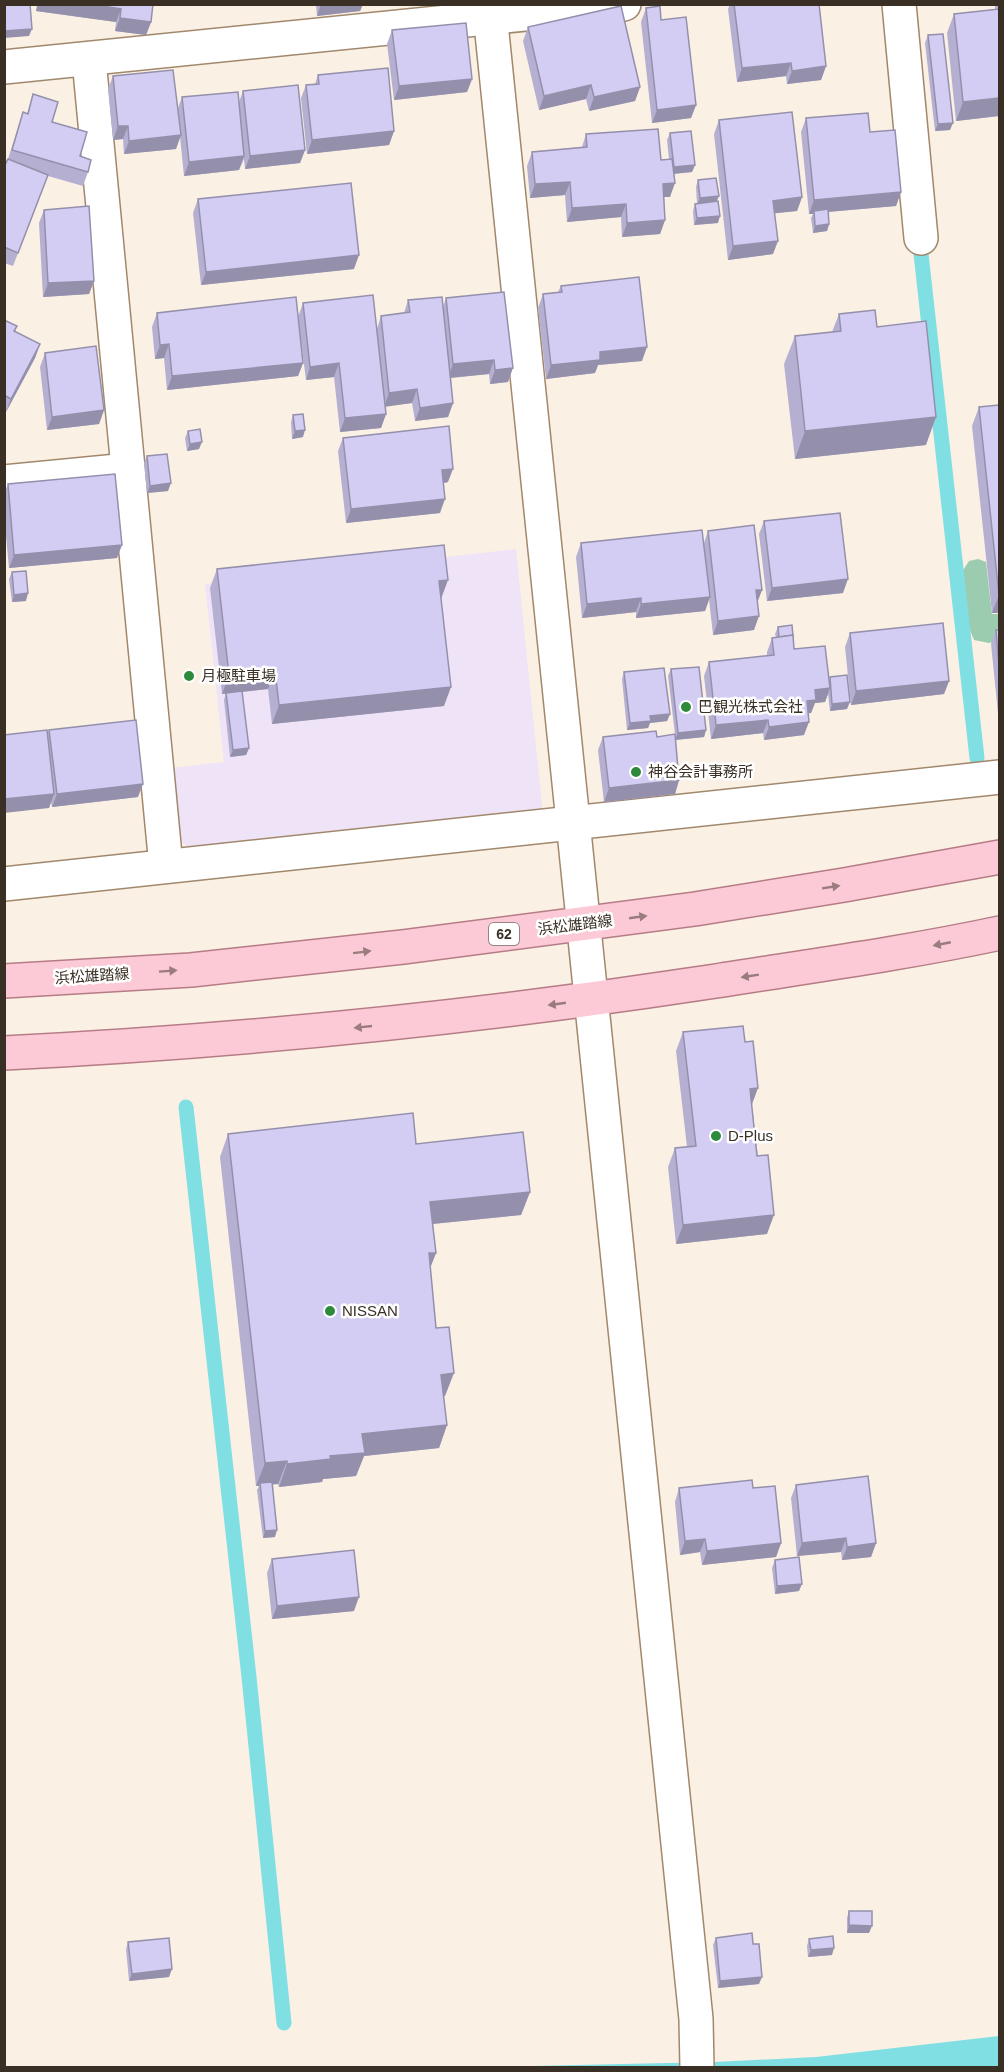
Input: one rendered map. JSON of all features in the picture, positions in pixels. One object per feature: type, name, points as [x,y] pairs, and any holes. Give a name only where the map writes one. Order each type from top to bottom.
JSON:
[{"type":"main road","name":"浜松雄踏線","points":[[4,981],[298,960],[583,925],[844,885],[999,857]]},
{"type":"main road","points":[[4,1053],[149,1045],[340,1029],[591,999],[792,970],[999,933]]},
{"type":"street","points":[[4,67],[89,60],[490,12],[624,4]]},
{"type":"street","points":[[899,4],[921,238]]},
{"type":"street","points":[[490,12],[696,2030],[697,2067]]},
{"type":"street","points":[[89,60],[166,867]]},
{"type":"street","points":[[4,482],[128,470]]},
{"type":"street","points":[[4,884],[999,777]]},
{"type":"shaded area","points":[[516,549],[543,815],[194,852],[178,839],[171,768],[224,762],[205,584]]},
{"type":"green space","points":[[978,559],[986,562],[992,614],[999,614],[999,641],[989,643],[974,640],[968,625],[962,572],[969,561]]},
{"type":"water","points":[[999,2036],[999,2067],[439,2068],[714,2062],[816,2057]]},
{"type":"building","points":[[4,4],[30,4],[32,29],[4,31]]},
{"type":"building","points":[[90,4],[153,4],[151,22],[120,18],[121,9]]},
{"type":"building","points":[[734,4],[819,4],[826,66],[792,71],[791,63],[742,68]]},
{"type":"building","points":[[621,6],[640,87],[594,97],[591,85],[544,96],[528,27]]},
{"type":"building","points":[[660,6],[661,20],[686,17],[696,105],[657,110],[646,8]]},
{"type":"building","points":[[999,9],[999,98],[963,102],[954,14]]},
{"type":"building","points":[[466,23],[472,79],[399,86],[392,30]]},
{"type":"building","points":[[943,34],[953,123],[938,124],[928,35]]},
{"type":"building","points":[[388,68],[394,131],[312,140],[306,85],[319,84],[318,75]]},
{"type":"building","points":[[173,70],[181,135],[129,141],[128,126],[118,126],[113,76]]},
{"type":"building","points":[[298,85],[305,150],[250,156],[243,91]]},
{"type":"building","points":[[238,92],[244,156],[189,162],[182,97]]},
{"type":"building","points":[[33,94],[58,102],[52,122],[87,132],[80,156],[91,160],[88,172],[12,150],[23,112],[28,114]]},
{"type":"building","points":[[792,112],[802,197],[773,201],[778,241],[733,246],[719,120]]},
{"type":"building","points":[[868,113],[870,132],[895,130],[901,192],[814,200],[806,118]]},
{"type":"building","points":[[658,129],[661,160],[672,159],[675,183],[663,184],[665,220],[627,223],[626,204],[572,208],[570,182],[535,184],[532,152],[587,147],[586,134]]},
{"type":"building","points":[[691,131],[695,165],[674,167],[670,133]]},
{"type":"building","points":[[8,159],[48,175],[18,253],[4,247],[4,167]]},
{"type":"building","points":[[716,178],[719,196],[700,198],[698,180]]},
{"type":"building","points":[[351,183],[359,255],[206,272],[198,199]]},
{"type":"building","points":[[718,201],[720,216],[697,218],[695,204]]},
{"type":"building","points":[[89,206],[94,281],[48,283],[44,210]]},
{"type":"building","points":[[828,209],[829,224],[815,226],[814,211]]},
{"type":"building","points":[[639,277],[647,347],[600,352],[600,360],[551,365],[543,294],[562,292],[561,286]]},
{"type":"building","points":[[504,292],[513,368],[495,370],[494,360],[453,364],[446,298]]},
{"type":"building","points":[[373,295],[386,414],[345,418],[339,363],[310,367],[303,303]]},
{"type":"building","points":[[296,297],[303,363],[172,376],[169,344],[160,345],[157,313]]},
{"type":"building","points":[[442,297],[453,403],[420,408],[417,389],[389,393],[381,316],[410,312],[408,300]]},
{"type":"building","points":[[875,310],[877,327],[926,321],[936,417],[805,431],[795,336],[841,331],[839,314]]},
{"type":"building","points":[[4,320],[17,326],[14,331],[40,344],[11,399],[4,395]]},
{"type":"building","points":[[96,346],[104,410],[52,417],[45,353]]},
{"type":"building","points":[[999,405],[999,595],[979,407]]},
{"type":"building","points":[[303,414],[305,430],[295,431],[293,415]]},
{"type":"building","points":[[449,426],[453,469],[442,470],[445,499],[351,509],[343,438]]},
{"type":"building","points":[[200,429],[202,442],[190,444],[188,431]]},
{"type":"building","points":[[167,454],[171,483],[150,486],[147,456]]},
{"type":"building","points":[[115,474],[122,545],[14,555],[8,484]]},
{"type":"building","points":[[840,513],[848,579],[772,588],[764,521]]},
{"type":"building","points":[[754,525],[762,590],[756,590],[759,616],[718,621],[708,531]]},
{"type":"building","points":[[702,530],[710,597],[641,604],[641,598],[587,604],[581,543]]},
{"type":"building","points":[[444,545],[448,580],[439,581],[451,687],[279,705],[275,670],[229,675],[217,569]]},
{"type":"building","points":[[26,571],[28,593],[14,595],[12,572]]},
{"type":"building","points":[[943,623],[949,681],[856,691],[850,633]]},
{"type":"building","points":[[792,625],[793,635],[779,637],[778,627]]},
{"type":"building","points":[[996,630],[999,630],[999,666]]},
{"type":"building","points":[[793,635],[794,649],[825,646],[830,688],[815,690],[816,700],[807,701],[809,722],[769,727],[768,720],[716,725],[709,662],[774,655],[772,638]]},
{"type":"building","points":[[699,667],[706,730],[678,733],[671,669]]},
{"type":"building","points":[[664,668],[670,714],[650,716],[651,721],[630,723],[624,672]]},
{"type":"building","points":[[847,675],[850,702],[832,704],[830,677]]},
{"type":"building","points":[[242,691],[249,748],[233,750],[226,693]]},
{"type":"building","points":[[136,720],[143,784],[57,794],[49,730]]},
{"type":"building","points":[[47,730],[54,794],[4,799],[4,735]]},
{"type":"building","points":[[656,731],[657,737],[675,734],[679,780],[609,788],[603,737]]},
{"type":"building","name":"D-Plus","points":[[743,1026],[745,1042],[753,1041],[758,1088],[750,1089],[757,1156],[768,1155],[774,1215],[683,1225],[675,1148],[696,1146],[683,1032]]},
{"type":"building","points":[[413,1113],[416,1144],[523,1132],[530,1192],[430,1202],[436,1253],[429,1253],[436,1328],[449,1327],[454,1373],[441,1375],[447,1425],[362,1434],[365,1453],[330,1456],[331,1459],[287,1464],[287,1461],[265,1463],[228,1134]]},
{"type":"building","points":[[868,1476],[876,1543],[847,1547],[846,1538],[802,1543],[796,1485]]},
{"type":"building","points":[[752,1480],[753,1488],[775,1486],[781,1543],[707,1551],[705,1539],[685,1541],[679,1488]]},
{"type":"building","points":[[272,1482],[277,1530],[265,1531],[260,1483]]},
{"type":"building","points":[[354,1550],[359,1597],[277,1606],[272,1559]]},
{"type":"building","points":[[799,1557],[802,1584],[777,1586],[775,1560]]},
{"type":"building","points":[[849,1911],[872,1911],[872,1926],[849,1925]]},
{"type":"building","points":[[752,1933],[753,1944],[759,1944],[762,1977],[720,1981],[716,1938]]},
{"type":"building","points":[[833,1936],[834,1948],[811,1950],[809,1939]]},
{"type":"building","points":[[169,1938],[172,1969],[132,1974],[128,1942]]},
{"type":"waterway","points":[[921,254],[977,758]]},
{"type":"waterway","points":[[186,1107],[249,1677],[284,2023]]},
{"type":"place","name":"月極駐車場","points":[[189,676]]},
{"type":"place","name":"巴観光株式会社","points":[[686,707]]},
{"type":"place","name":"神谷会計事務所","points":[[636,772]]},
{"type":"place","name":"D-Plus","points":[[716,1136]]},
{"type":"place","name":"NISSAN","points":[[330,1311]]}]
